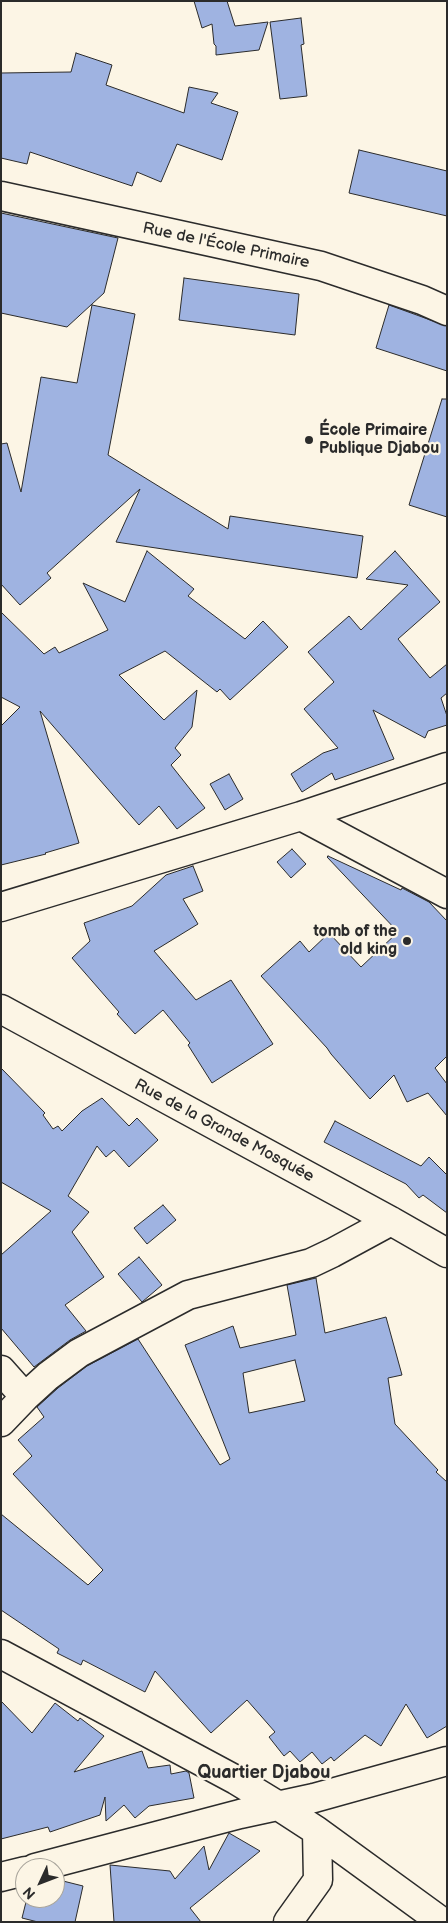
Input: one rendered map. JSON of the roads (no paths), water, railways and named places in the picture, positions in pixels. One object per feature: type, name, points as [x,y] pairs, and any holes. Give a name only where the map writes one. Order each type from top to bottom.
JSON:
[{"type":"street","name":"Rue de l'École Primaire","points":[[1,196],[321,266],[422,300],[447,311]]},
{"type":"street","points":[[1,907],[301,816],[447,767]]},
{"type":"street","points":[[301,816],[447,894]]},
{"type":"street","name":"Rue de la Grande Mosquée","points":[[1,1010],[447,1253]]},
{"type":"street","points":[[1,1422],[25,1396],[79,1353],[188,1295],[311,1263],[332,1254],[391,1221]]},
{"type":"street","points":[[1,1370],[25,1396]]},
{"type":"street","points":[[1,1654],[236,1780],[317,1831],[442,1922]]},
{"type":"street","points":[[65,1860],[277,1805],[314,1798],[447,1761]]},
{"type":"street","points":[[288,1922],[318,1880],[317,1831]]},
{"type":"street","points":[[1,1877],[15,1874]]},
{"type":"place","name":"École Primaire Publique Djabou","points":[[309,440]]},
{"type":"place","name":"tomb of the old king","points":[[407,941]]},
{"type":"district","name":"Quartier Djabou","points":[[264,1773]]}]
